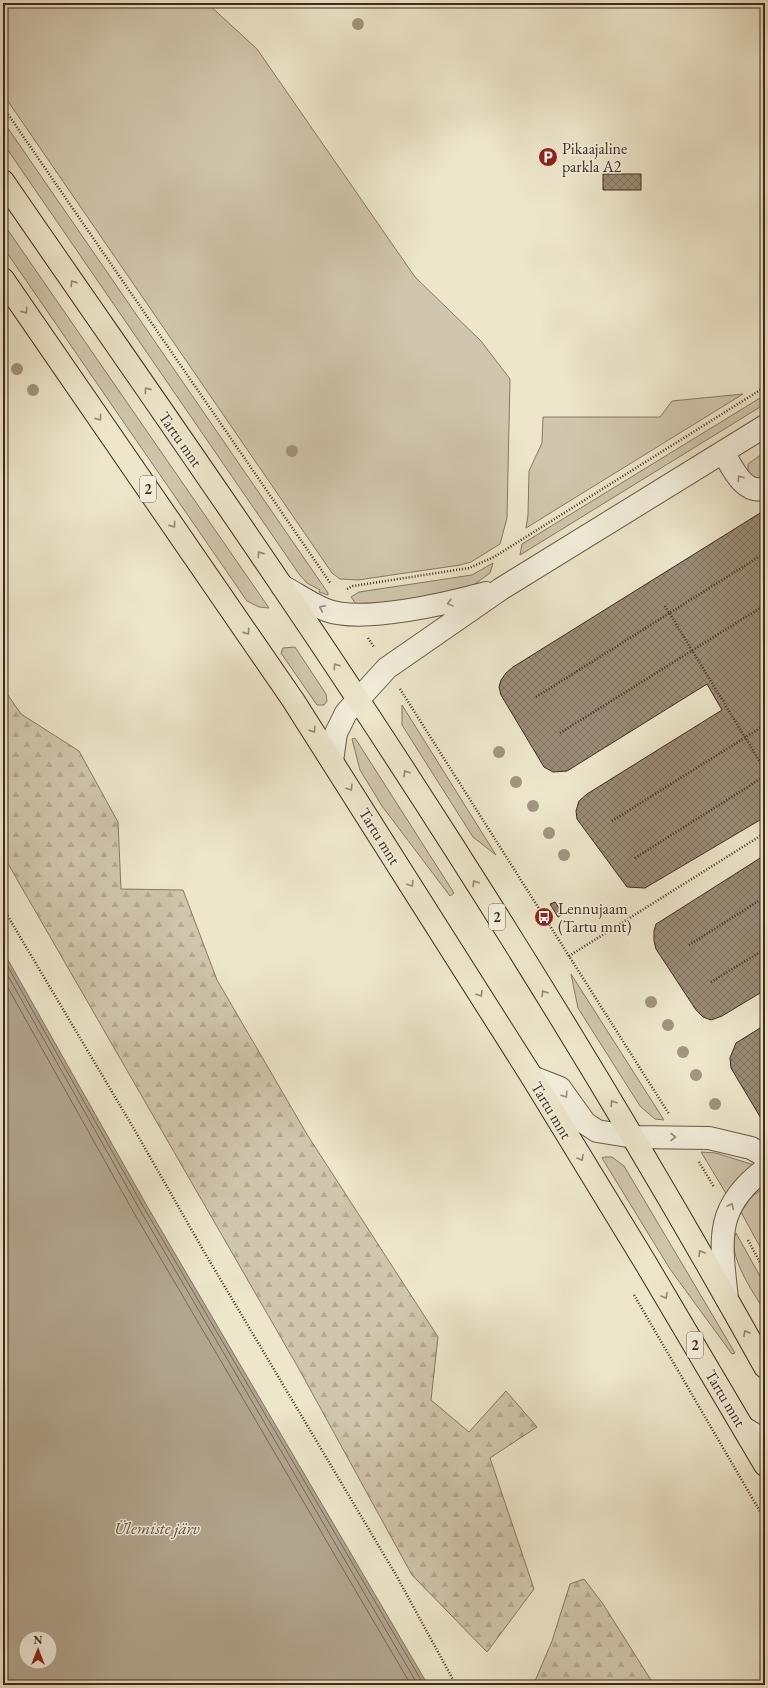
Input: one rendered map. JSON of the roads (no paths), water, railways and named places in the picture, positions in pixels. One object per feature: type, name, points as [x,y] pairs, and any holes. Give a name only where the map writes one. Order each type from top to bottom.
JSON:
[{"type":"highway","name":"Tartu mnt","points":[[3,181],[358,699],[634,1136],[765,1367]]},
{"type":"highway","name":"Tartu mnt","points":[[3,279],[289,693],[532,1077],[765,1465]]},
{"type":"street","points":[[332,761],[336,733],[346,713],[387,668],[501,589],[765,426]]},
{"type":"street","points":[[722,452],[744,484],[752,489],[765,488]]},
{"type":"street","points":[[282,586],[327,610],[352,614],[382,613],[442,605],[501,589]]},
{"type":"street","points":[[532,1077],[560,1088],[584,1123],[597,1131],[634,1136],[709,1138],[751,1148],[765,1156]]},
{"type":"street","points":[[727,1299],[722,1250],[723,1228],[734,1200],[746,1184],[765,1169]]},
{"type":"street","points":[[744,1428],[765,1441]]},
{"type":"water","name":"Ülemiste järv","points":[[3,951],[147,1206],[428,1685],[3,1685]]},
{"type":"place","name":"Pikaajaline parkla A2","points":[[548,157]]},
{"type":"place","name":"Lennujaam (Tartu mnt)","points":[[544,917]]}]
